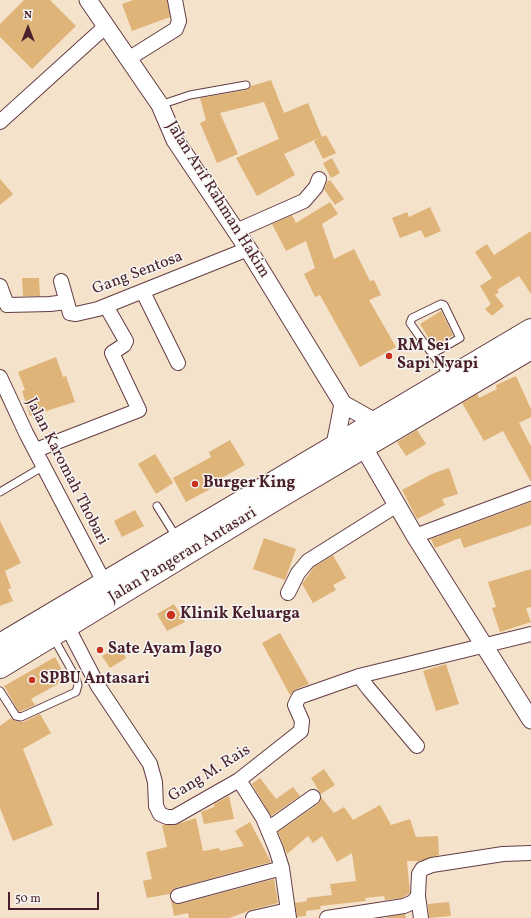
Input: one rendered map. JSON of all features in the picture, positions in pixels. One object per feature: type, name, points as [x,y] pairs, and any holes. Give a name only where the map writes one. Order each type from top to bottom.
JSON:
[{"type":"main road","name":"Jalan Pangeran Antasari","points":[[0,645],[177,538],[531,330]]},
{"type":"main road","name":"Jalan Pangeran Antasari","points":[[0,666],[364,448],[529,355]]},
{"type":"street","name":"Jalan Arif Rahman Hakim","points":[[88,0],[160,105],[175,140],[248,249],[343,404],[375,422]]},
{"type":"street","points":[[128,59],[176,29],[179,21],[175,0]]},
{"type":"street","points":[[0,122],[106,26]]},
{"type":"street","points":[[236,231],[304,201],[316,187],[319,179]]},
{"type":"street","name":"Gang Sentosa","points":[[66,302],[70,313],[76,314],[106,306],[248,249]]},
{"type":"street","points":[[0,286],[7,305],[50,304],[66,302],[61,280]]},
{"type":"street","points":[[143,292],[178,363]]},
{"type":"street","points":[[36,450],[139,410],[112,353],[124,345],[126,341],[106,306]]},
{"type":"street","name":"Jalan Karomah Thobari","points":[[0,377],[5,402],[36,450],[104,582]]},
{"type":"street","points":[[335,445],[343,404]]},
{"type":"street","points":[[364,448],[415,536],[531,720]]},
{"type":"street","points":[[415,536],[531,493]]},
{"type":"street","points":[[288,593],[298,574],[308,561],[397,505]]},
{"type":"street","name":"Gang M. Rais","points":[[59,631],[150,764],[155,782],[156,806],[160,814],[167,817],[174,817],[238,780],[301,732],[302,721],[295,705],[299,697],[359,676],[531,634]]},
{"type":"street","points":[[359,676],[417,746]]},
{"type":"street","points":[[238,780],[263,818],[268,829],[282,868],[289,914],[253,918]]},
{"type":"street","points":[[268,829],[313,797]]},
{"type":"street","points":[[421,918],[418,896],[419,874],[422,869],[432,865],[503,854],[531,853]]},
{"type":"street","points":[[178,896],[282,868]]},
{"type":"street","points":[[327,918],[404,906],[413,902],[418,896]]},
{"type":"lane","points":[[160,105],[190,95],[246,85]]},
{"type":"lane","points":[[432,354],[460,338],[444,305],[441,304],[410,320],[416,332],[432,354],[450,378]]},
{"type":"lane","points":[[0,492],[44,466]]},
{"type":"lane","points":[[157,506],[177,538]]},
{"type":"lane","points":[[0,691],[16,716],[20,717],[76,692],[78,685],[59,631]]},
{"type":"building","points":[[24,0],[50,0],[76,26],[32,69],[0,37],[0,24]]},
{"type":"building","points":[[133,0],[167,0],[170,17],[132,31],[122,4]]},
{"type":"building","points":[[271,80],[284,113],[308,103],[322,137],[326,135],[336,153],[323,159],[314,141],[321,137],[284,154],[295,175],[257,196],[236,158],[279,139],[264,102],[220,113],[238,154],[217,163],[200,123],[206,120],[200,98],[247,90],[251,86]]},
{"type":"building","points":[[332,158],[340,173],[331,178],[323,163]]},
{"type":"building","points":[[0,179],[13,194],[0,205]]},
{"type":"building","points":[[330,180],[344,199],[335,205],[324,189],[327,182]]},
{"type":"building","points":[[330,202],[338,214],[322,224],[334,259],[354,249],[370,281],[374,280],[381,295],[369,300],[396,347],[360,367],[320,295],[315,297],[304,274],[315,268],[306,241],[286,251],[272,224],[292,215],[296,223]]},
{"type":"building","points":[[430,207],[441,231],[425,238],[421,230],[400,238],[392,218],[407,212],[409,217]]},
{"type":"building","points":[[531,231],[531,294],[519,276],[497,290],[499,292],[495,295],[504,306],[492,316],[485,309],[491,304],[480,286],[492,278],[475,252],[487,244],[494,255]]},
{"type":"building","points":[[22,278],[39,278],[40,296],[23,296]]},
{"type":"building","points":[[441,311],[453,335],[434,347],[420,324]]},
{"type":"building","points":[[56,357],[63,377],[66,376],[75,402],[30,416],[22,391],[25,390],[18,372]]},
{"type":"building","points":[[516,376],[531,409],[531,417],[519,423],[531,446],[531,482],[503,431],[484,441],[462,403],[477,394],[479,398],[497,389],[496,385]]},
{"type":"building","points":[[417,430],[426,444],[406,456],[397,442]]},
{"type":"building","points":[[230,440],[245,465],[214,482],[216,486],[186,502],[173,478],[211,457],[209,452]]},
{"type":"building","points":[[155,454],[173,483],[156,494],[138,464]]},
{"type":"building","points":[[449,468],[458,494],[442,499],[445,505],[417,519],[402,490],[434,473]]},
{"type":"building","points":[[531,502],[531,525],[464,548],[460,538],[435,548],[431,539]]},
{"type":"building","points":[[135,510],[144,526],[122,537],[114,521]]},
{"type":"building","points":[[0,521],[21,563],[5,571],[11,588],[8,589],[13,601],[0,606]]},
{"type":"building","points":[[264,538],[296,549],[285,580],[253,569]]},
{"type":"building","points":[[333,555],[346,578],[333,585],[336,590],[313,603],[302,584],[314,567]]},
{"type":"building","points":[[531,569],[531,607],[526,608],[531,622],[500,632],[492,608],[496,607],[488,582]]},
{"type":"building","points":[[174,604],[185,622],[167,631],[157,614]]},
{"type":"building","points":[[280,633],[309,684],[296,689],[290,695],[262,643]]},
{"type":"building","points":[[119,646],[126,658],[110,668],[102,656]]},
{"type":"building","points":[[55,657],[67,679],[31,699],[35,705],[19,712],[4,686]]},
{"type":"building","points":[[446,664],[459,704],[436,711],[423,671]]},
{"type":"building","points":[[40,714],[51,733],[23,749],[53,825],[13,841],[0,808],[0,726],[11,718],[15,721],[23,722]]},
{"type":"building","points":[[324,769],[335,785],[321,794],[311,778]]},
{"type":"building","points":[[260,778],[276,799],[293,787],[300,796],[271,816],[252,784]]},
{"type":"building","points":[[229,796],[234,819],[204,824],[201,812],[214,807],[214,804]]},
{"type":"building","points":[[321,797],[334,813],[344,807],[353,820],[380,805],[391,825],[410,819],[416,837],[438,836],[439,855],[420,861],[407,861],[410,893],[402,898],[385,900],[384,896],[365,898],[366,901],[320,906],[321,909],[306,911],[306,916],[297,917],[295,903],[307,901],[307,898],[332,895],[330,884],[356,881],[352,853],[337,862],[322,836],[313,843],[308,836],[287,854],[278,832],[318,804]]},
{"type":"building","points":[[196,818],[203,851],[219,848],[220,851],[244,846],[235,831],[250,822],[271,862],[176,888],[172,890],[170,895],[147,898],[143,881],[152,879],[146,852],[167,847],[162,825],[174,825]]},
{"type":"building","points":[[274,879],[278,903],[251,910],[229,918],[189,918],[188,913],[174,916],[171,900],[175,904],[180,904]]},
{"type":"building","points":[[449,902],[451,916],[429,918],[428,904]]},
{"type":"building","points":[[405,914],[406,918],[387,918],[387,917]]},
{"type":"place","name":"RM Sei Sapi Nyapi","points":[[389,356]]},
{"type":"place","name":"Burger King","points":[[195,484]]},
{"type":"place","name":"Klinik Keluarga","points":[[171,615]]},
{"type":"place","name":"Sate Ayam Jago","points":[[100,650]]},
{"type":"place","name":"SPBU Antasari","points":[[32,680]]}]
